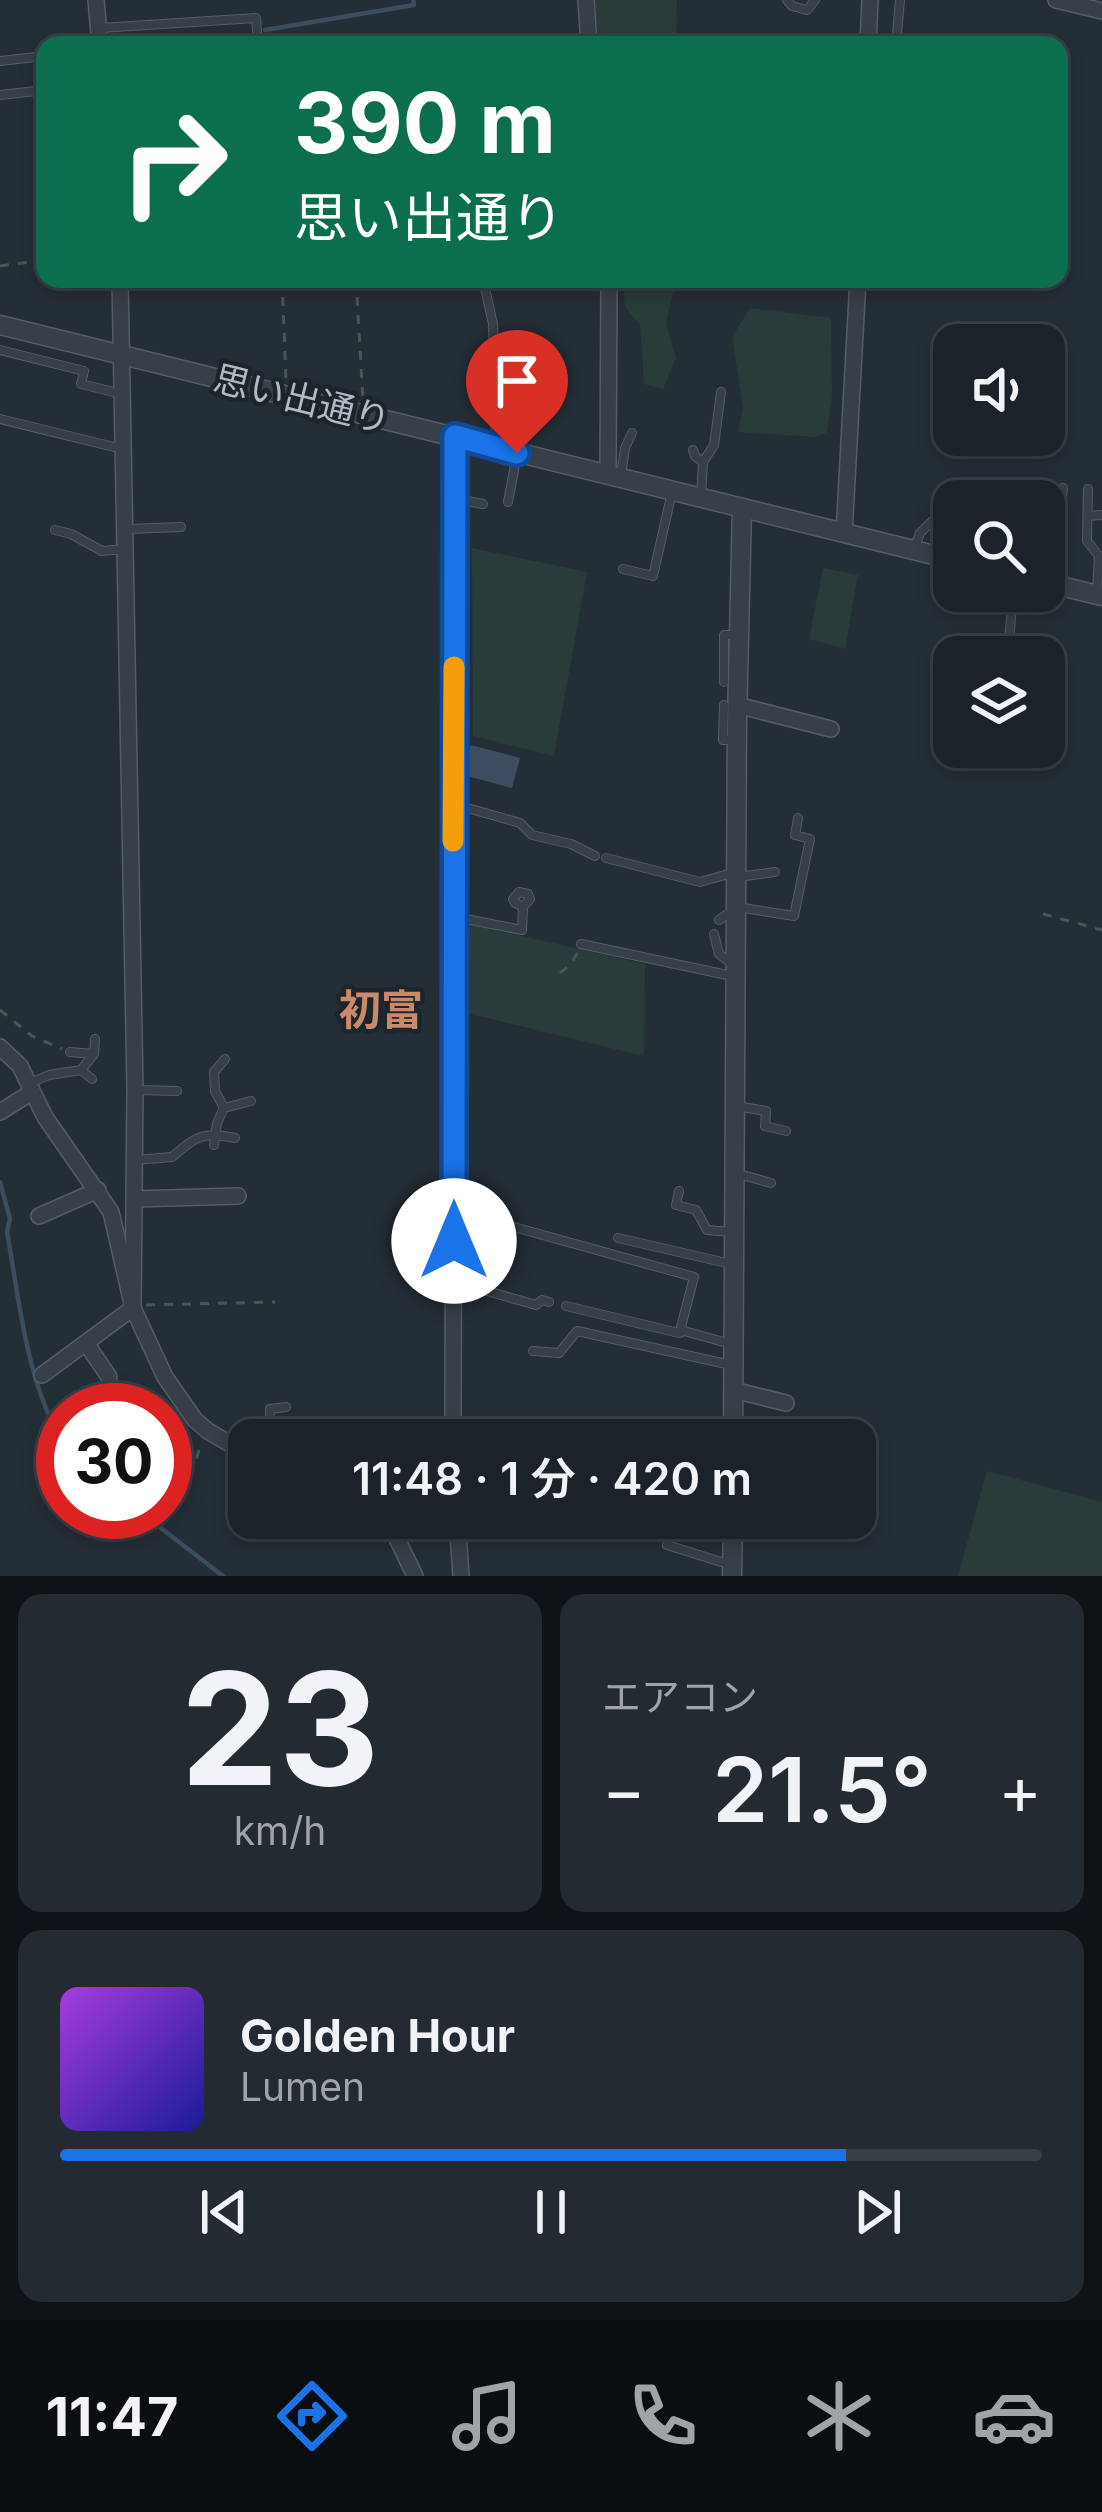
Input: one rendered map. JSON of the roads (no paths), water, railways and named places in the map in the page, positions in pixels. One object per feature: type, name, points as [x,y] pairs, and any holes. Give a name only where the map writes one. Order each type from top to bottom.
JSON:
[{"type":"street","points":[[96,0],[100,36]]},
{"type":"street","points":[[586,0],[589,36]]},
{"type":"street","points":[[868,36],[870,0]]},
{"type":"street","points":[[1059,0],[1102,11]]},
{"type":"street","points":[[120,288],[135,1090],[134,1308]]},
{"type":"street","points":[[609,288],[614,476]]},
{"type":"street","points":[[844,534],[858,288]]},
{"type":"street","name":"思い出通り","points":[[0,325],[933,555]]},
{"type":"street","points":[[453,1419],[455,436]]},
{"type":"street","points":[[733,1419],[737,740],[730,705],[738,635],[742,508]]},
{"type":"street","points":[[1065,586],[1100,595]]},
{"type":"street","points":[[730,705],[831,729]]},
{"type":"street","points":[[2,1052],[20,1066],[45,1117],[111,1212],[134,1308],[165,1377],[195,1420],[228,1443]]},
{"type":"street","points":[[0,1112],[30,1088]]},
{"type":"street","points":[[39,1216],[98,1190]]},
{"type":"street","points":[[134,1199],[238,1196]]},
{"type":"street","points":[[42,1375],[134,1308]]},
{"type":"street","points":[[86,1343],[109,1377]]},
{"type":"street","points":[[733,1390],[786,1403]]},
{"type":"street","points":[[398,1539],[415,1576]]},
{"type":"street","points":[[458,1539],[461,1576]]},
{"type":"street","points":[[732,1570],[733,1539]]},
{"type":"lane","points":[[787,0],[799,10],[811,8],[814,0]]},
{"type":"lane","points":[[897,36],[900,0]]},
{"type":"lane","points":[[108,36],[256,18],[257,36]]},
{"type":"lane","points":[[0,62],[36,57]]},
{"type":"lane","points":[[0,95],[36,91]]},
{"type":"lane","points":[[485,288],[494,324],[496,448]]},
{"type":"lane","points":[[21,355],[27,331]]},
{"type":"lane","points":[[0,350],[85,370],[81,384],[124,394]]},
{"type":"lane","points":[[700,498],[703,462],[714,446],[721,392]]},
{"type":"lane","points":[[0,419],[124,446]]},
{"type":"lane","points":[[614,476],[632,433]]},
{"type":"lane","points":[[693,450],[703,462]]},
{"type":"lane","points":[[508,502],[517,453]]},
{"type":"lane","points":[[1088,489],[1088,541],[1099,556],[1100,595]]},
{"type":"lane","points":[[623,569],[653,577],[673,491]]},
{"type":"lane","points":[[455,498],[483,504]]},
{"type":"lane","points":[[1088,516],[1102,515]]},
{"type":"lane","points":[[913,550],[920,533],[933,520]]},
{"type":"lane","points":[[126,529],[181,527]]},
{"type":"lane","points":[[55,530],[102,551],[126,549]]},
{"type":"lane","points":[[724,682],[724,635],[738,635]]},
{"type":"lane","points":[[471,809],[520,823],[532,836],[572,844],[595,856]]},
{"type":"lane","points":[[719,920],[736,907],[794,916],[810,839],[795,835],[797,818]]},
{"type":"lane","points":[[606,859],[700,882],[775,872]]},
{"type":"lane","points":[[453,916],[522,930],[523,907]]},
{"type":"lane","points":[[714,934],[719,954],[736,972]]},
{"type":"lane","points":[[580,944],[736,972]]},
{"type":"lane","points":[[30,1088],[49,1076],[81,1070],[94,1054],[95,1039]]},
{"type":"lane","points":[[70,1052],[94,1054]]},
{"type":"lane","points":[[214,1145],[224,1108],[213,1082],[214,1072],[225,1059]]},
{"type":"lane","points":[[81,1070],[92,1079]]},
{"type":"lane","points":[[135,1090],[177,1091]]},
{"type":"lane","points":[[224,1108],[251,1101]]},
{"type":"lane","points":[[734,1106],[766,1111],[765,1126],[786,1131]]},
{"type":"lane","points":[[134,1160],[172,1157],[189,1141],[214,1134],[235,1138]]},
{"type":"lane","points":[[734,1173],[771,1184]]},
{"type":"lane","points":[[679,1191],[676,1204],[696,1210],[707,1230],[733,1232]]},
{"type":"lane","points":[[550,1302],[542,1300],[536,1305],[472,1287],[492,1221],[694,1277],[684,1331]]},
{"type":"lane","points":[[618,1238],[733,1264]]},
{"type":"lane","points":[[566,1306],[733,1344]]},
{"type":"lane","points":[[533,1351],[559,1353],[577,1330],[733,1366]]},
{"type":"lane","points":[[270,1419],[270,1409],[286,1407]]},
{"type":"lane","points":[[668,1539],[667,1545],[732,1570]]},
{"type":"water","points":[[471,745],[520,758],[512,788],[463,775]]},
{"type":"waterway","points":[[265,30],[414,5],[413,0]]},
{"type":"waterway","points":[[0,1182],[37,1383]]},
{"type":"waterway","points":[[175,1539],[223,1576]]},
{"type":"district","name":"初富","points":[[381,1009]]}]
